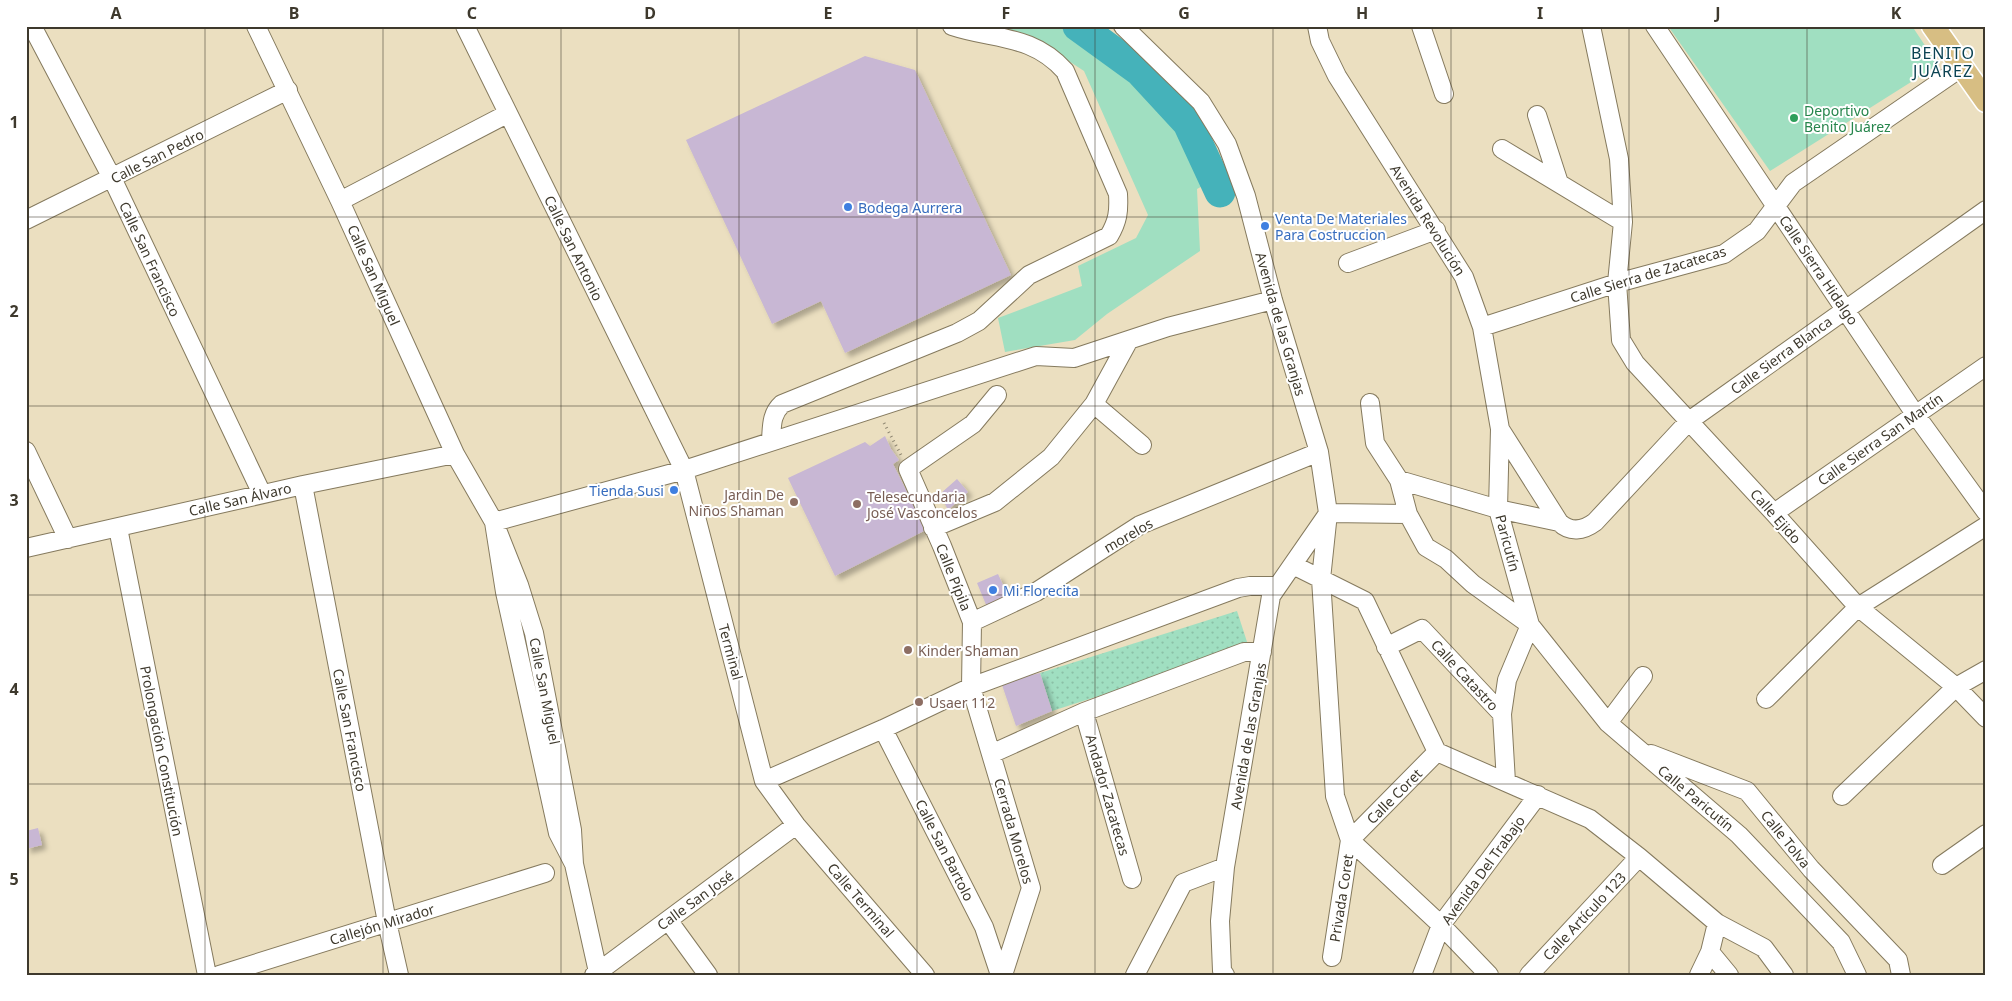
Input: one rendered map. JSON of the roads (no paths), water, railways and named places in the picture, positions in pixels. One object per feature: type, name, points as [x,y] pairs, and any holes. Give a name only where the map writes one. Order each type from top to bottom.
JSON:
[{"type":"main road","points":[[1933,26],[1986,101]]},
{"type":"street","name":"Calle San Francisco","points":[[32,26],[112,178],[262,494]]},
{"type":"street","name":"Calle San Miguel","points":[[256,26],[340,201],[455,454],[494,522],[520,585],[534,633],[572,830],[574,864],[596,973]]},
{"type":"street","name":"Calle San Antonio","points":[[465,26],[684,470]]},
{"type":"street","points":[[771,440],[775,410],[782,404],[957,333],[979,321],[1029,275],[1109,236],[1115,226],[1119,213],[1118,194],[1065,71],[1058,63],[1024,42],[952,26]]},
{"type":"street","name":"Avenida de las Granjas","points":[[1124,26],[1201,102],[1227,144],[1246,196],[1273,300],[1319,452],[1328,514],[1321,579],[1336,796],[1350,840]]},
{"type":"street","name":"Avenida Revolución","points":[[1317,26],[1320,41],[1337,76],[1464,277],[1482,327],[1500,429],[1558,522]]},
{"type":"street","points":[[1422,26],[1444,94]]},
{"type":"street","name":"Calle Ejido","points":[[1591,26],[1619,159],[1623,222],[1617,283],[1621,340],[1635,363],[1858,607],[1956,687],[1986,718]]},
{"type":"street","name":"Calle Sierra Hidalgo","points":[[1655,26],[1915,414],[1986,512]]},
{"type":"street","name":"Calle Sierra de Zacatecas","points":[[1482,327],[1617,283],[1724,254],[1757,231],[1793,183],[1962,66]]},
{"type":"street","name":"Calle San Pedro","points":[[26,220],[288,90]]},
{"type":"street","points":[[340,201],[507,114]]},
{"type":"street","points":[[1537,115],[1560,183]]},
{"type":"street","points":[[1502,148],[1623,222]]},
{"type":"street","name":"Calle Sierra Blanca","points":[[1558,522],[1565,528],[1581,530],[1595,522],[1689,421],[1986,210]]},
{"type":"street","points":[[1348,263],[1436,230]]},
{"type":"street","points":[[494,522],[684,470],[771,440],[1036,356],[1074,358],[1168,327],[1273,300]]},
{"type":"street","points":[[932,528],[996,502],[1051,457],[1094,404],[1128,340]]},
{"type":"street","name":"Calle Sierra San Martín","points":[[1774,513],[1986,366]]},
{"type":"street","name":"Calle Pípila","points":[[971,687],[972,622],[908,468],[973,424],[997,395]]},
{"type":"street","points":[[1370,403],[1375,444],[1399,480],[1408,514],[1426,546],[1446,559],[1474,584],[1530,625],[1506,680],[1502,714],[1506,782]]},
{"type":"street","points":[[1094,404],[1142,445]]},
{"type":"street","name":"Paricutín","points":[[1500,429],[1498,508],[1530,625]]},
{"type":"street","points":[[26,451],[68,539]]},
{"type":"street","name":"morelos","points":[[972,622],[1036,592],[1140,525],[1319,452]]},
{"type":"street","name":"Calle San Álvaro","points":[[26,548],[303,485],[455,454]]},
{"type":"street","name":"Terminal","points":[[684,470],[764,781],[796,825]]},
{"type":"street","points":[[1399,480],[1498,508],[1558,522]]},
{"type":"street","name":"Calle San Francisco","points":[[303,485],[387,922],[400,975]]},
{"type":"street","points":[[1328,514],[1408,514]]},
{"type":"street","name":"Avenida de las Granjas","points":[[1225,975],[1222,971],[1220,921],[1226,867],[1271,596],[1328,514]]},
{"type":"street","points":[[1766,699],[1858,607],[1986,526]]},
{"type":"street","name":"Prolongación Constitución","points":[[118,528],[207,975]]},
{"type":"street","points":[[1294,565],[1365,601],[1437,752],[1590,819],[1639,857],[1717,923],[1764,948],[1784,975]]},
{"type":"street","points":[[764,781],[883,729],[971,687],[1238,588],[1278,586]]},
{"type":"street","name":"Calle Paricutín","points":[[1530,625],[1608,723],[1739,835],[1841,942],[1857,975]]},
{"type":"street","name":"Calle Catastro","points":[[1386,646],[1422,629],[1502,714]]},
{"type":"street","points":[[991,754],[1084,712],[1244,652],[1262,652]]},
{"type":"street","points":[[1842,796],[1956,687],[1986,670]]},
{"type":"street","points":[[1608,723],[1643,676]]},
{"type":"street","name":"Cerrada Morelos","points":[[971,687],[1031,888],[1002,975]]},
{"type":"street","name":"Andador Zacatecas","points":[[1084,712],[1132,879]]},
{"type":"street","name":"Calle San Bartolo","points":[[883,729],[984,927],[1002,975]]},
{"type":"street","name":"Calle Tolva","points":[[1636,748],[1747,791],[1811,869],[1898,960],[1901,975]]},
{"type":"street","name":"Calle Coret","points":[[1350,840],[1437,752]]},
{"type":"street","name":"Avenida Del Trabajo","points":[[1422,975],[1441,925],[1538,795]]},
{"type":"street","name":"Calle San José","points":[[596,973],[796,825]]},
{"type":"street","name":"Calle Terminal","points":[[796,825],[925,975]]},
{"type":"street","points":[[1942,865],[1986,834]]},
{"type":"street","points":[[1350,840],[1441,925],[1489,975]]},
{"type":"street","name":"Privada Coret","points":[[1332,957],[1350,840]]},
{"type":"street","name":"Calle Artículo 123","points":[[1529,975],[1639,857]]},
{"type":"street","points":[[1135,975],[1183,883],[1226,867]]},
{"type":"street","name":"Callejón Mirador","points":[[219,975],[545,873]]},
{"type":"street","points":[[668,920],[708,975]]},
{"type":"street","points":[[1699,975],[1710,952],[1717,923]]},
{"type":"street","points":[[1710,952],[1729,975]]},
{"type":"waterway","points":[[1078,26],[1140,71],[1188,123],[1220,192]]},
{"type":"place","name":"Deportivo Benito Juárez","points":[[1794,118]]},
{"type":"place","name":"Bodega Aurrera","points":[[848,207]]},
{"type":"place","name":"Venta De Materiales Para Costruccion","points":[[1265,226]]},
{"type":"place","name":"Tienda Susi","points":[[674,490]]},
{"type":"place","name":"Jardin De Niños Shaman","points":[[794,502]]},
{"type":"place","name":"Telesecundaria José Vasconcelos","points":[[857,504]]},
{"type":"place","name":"Mi Florecita","points":[[993,590]]},
{"type":"place","name":"Kinder Shaman","points":[[908,650]]},
{"type":"place","name":"Usaer 112","points":[[919,702]]},
{"type":"district","name":"BENITO JUÁREZ","points":[[1943,62]]}]
